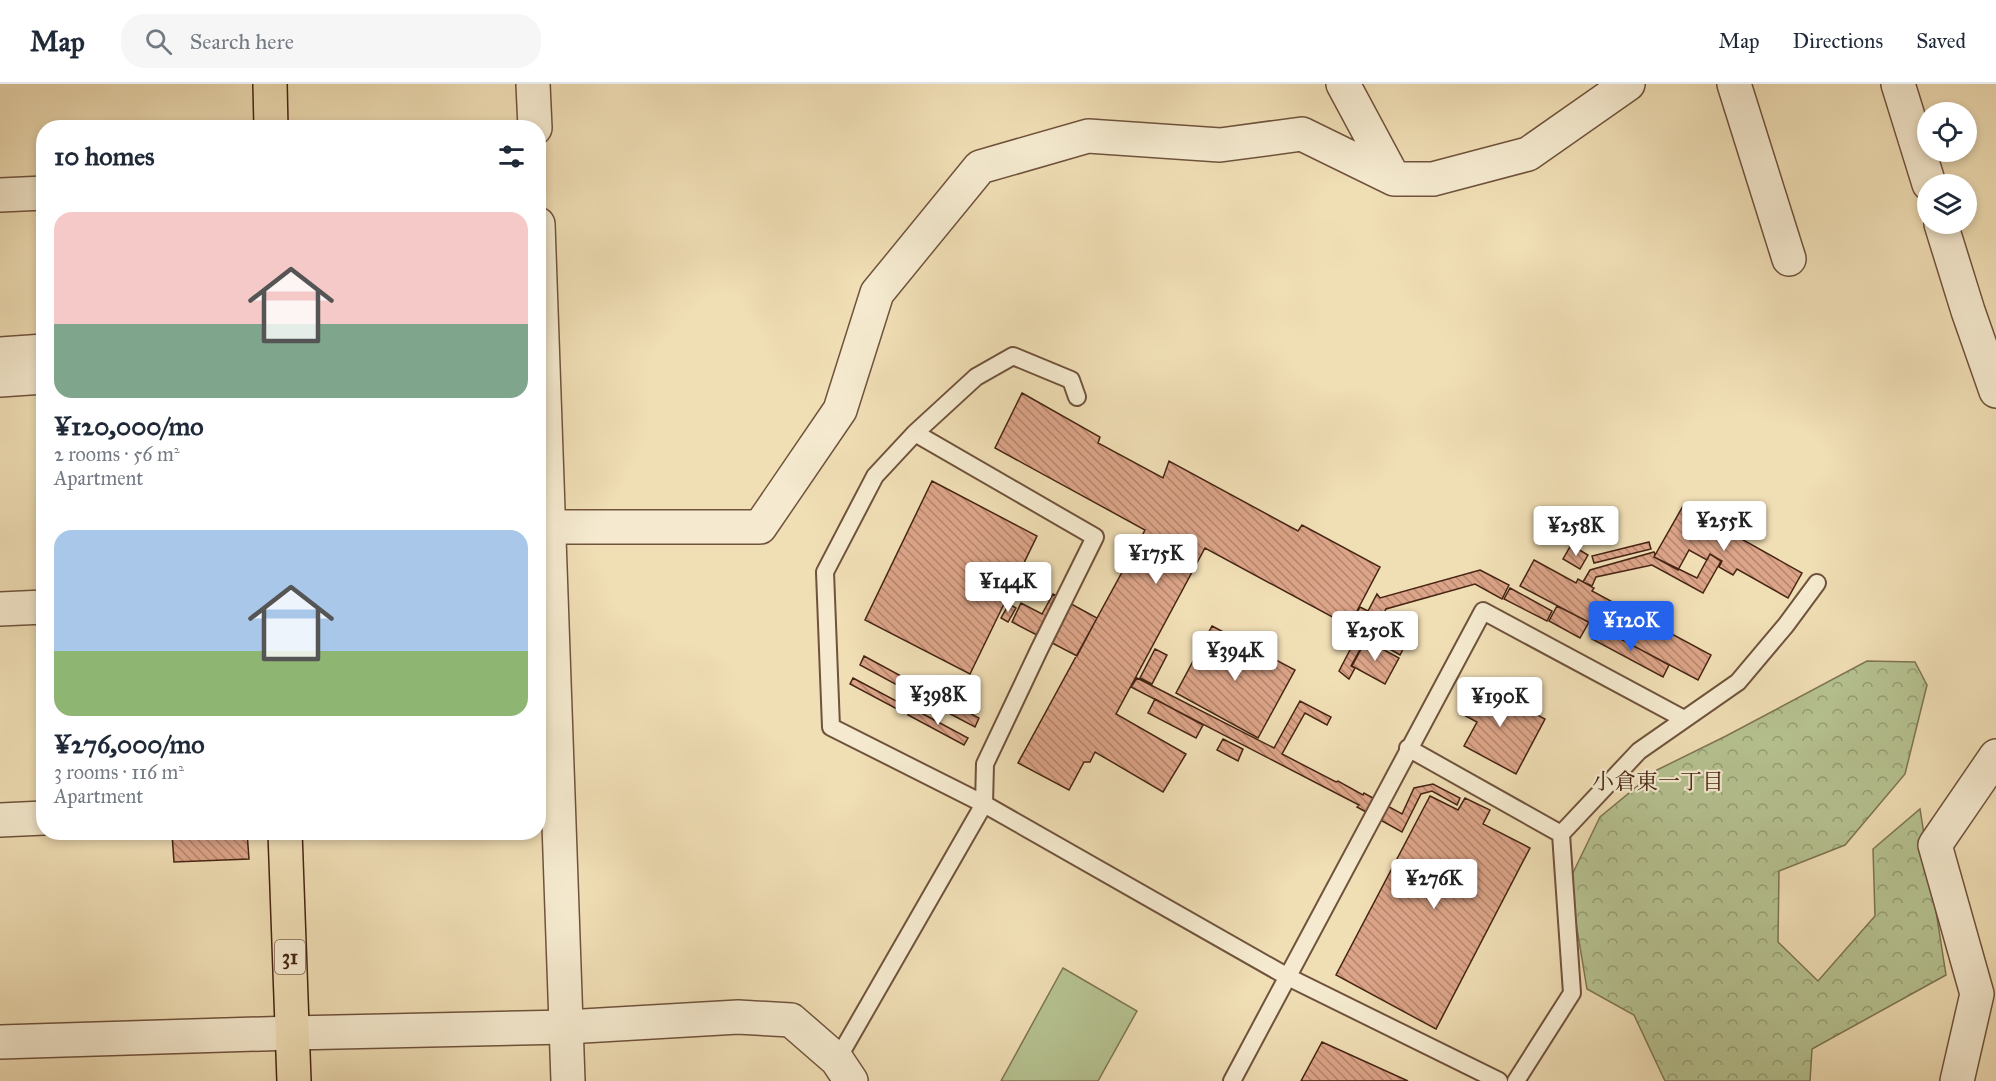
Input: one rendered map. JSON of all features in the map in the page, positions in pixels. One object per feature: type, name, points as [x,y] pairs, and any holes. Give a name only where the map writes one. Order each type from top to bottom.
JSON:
[{"type":"main road","points":[[270,84],[272,120]]},
{"type":"main road","name":"31","points":[[285,840],[294,1081]]},
{"type":"street","points":[[533,84],[535,120]]},
{"type":"street","points":[[1343,84],[1394,179]]},
{"type":"street","points":[[550,527],[759,527],[840,410],[877,293],[980,167],[1088,136],[1220,145],[1302,134],[1394,179],[1433,179],[1528,154],[1628,84]]},
{"type":"street","points":[[1734,84],[1789,259]]},
{"type":"street","points":[[1898,84],[1926,174]]},
{"type":"street","points":[[0,195],[36,193]]},
{"type":"street","points":[[1944,234],[1996,391]]},
{"type":"street","points":[[0,354],[36,352]]},
{"type":"street","points":[[0,380],[36,378]]},
{"type":"street","points":[[546,449],[568,1081]]},
{"type":"street","points":[[0,609],[36,607]]},
{"type":"street","points":[[1957,1081],[1986,997],[1935,845],[1996,756]]},
{"type":"street","points":[[0,820],[36,818]]},
{"type":"street","points":[[0,1042],[566,1027],[738,1017],[791,1020],[844,1071]]},
{"type":"lane","points":[[1077,397],[1071,380],[1013,356],[976,376],[915,433],[875,476],[825,572],[831,727],[984,804],[1287,977],[1499,1081]]},
{"type":"lane","points":[[844,1071],[984,804],[985,764],[1095,537],[915,433]]},
{"type":"lane","points":[[1516,1081],[1572,993],[1562,834],[1639,751],[1738,682],[1786,625],[1816,583]]},
{"type":"lane","points":[[1232,1081],[1408,748],[1483,612],[1684,719]]},
{"type":"lane","points":[[1408,748],[1562,834]]},
{"type":"green space","points":[[1867,661],[1915,662],[1927,685],[1905,774],[1845,845],[1779,871],[1778,942],[1818,981],[1875,916],[1873,849],[1920,809],[1946,975],[1812,1049],[1810,1081],[1665,1081],[1634,1015],[1587,989],[1569,881],[1600,817],[1657,770]]},
{"type":"green space","points":[[1063,968],[1137,1011],[1098,1081],[1001,1081]]},
{"type":"building","points":[[1022,393],[1100,437],[1098,443],[1163,478],[1169,461],[1298,531],[1302,525],[1380,567],[1349,626],[1205,548],[1116,714],[1186,754],[1163,792],[1095,752],[1090,762],[1084,762],[1069,790],[1018,763],[1145,530],[995,448]]},
{"type":"building","points":[[932,481],[1037,536],[970,674],[865,620]]},
{"type":"building","points":[[1683,506],[1802,573],[1788,598],[1737,569],[1733,575],[1719,567],[1722,561],[1710,554],[1707,560],[1689,550],[1678,570],[1654,557]]},
{"type":"building","points":[[1649,542],[1651,549],[1594,563],[1592,556]]},
{"type":"building","points":[[1571,545],[1588,555],[1580,569],[1563,559]]},
{"type":"building","points":[[1654,552],[1654,557],[1697,578],[1710,554],[1721,561],[1703,593],[1652,565],[1596,577],[1592,586],[1583,582],[1590,570]]},
{"type":"building","points":[[1534,560],[1576,583],[1578,579],[1594,588],[1592,591],[1711,655],[1698,680],[1520,586]]},
{"type":"building","points":[[1480,570],[1509,585],[1502,599],[1475,584],[1386,609],[1381,619],[1378,617],[1351,666],[1355,668],[1349,679],[1339,671],[1363,625],[1353,619],[1360,607],[1368,611],[1377,594],[1380,598]]},
{"type":"building","points":[[1510,588],[1552,611],[1547,621],[1504,599]]},
{"type":"building","points":[[1053,594],[1097,618],[1077,656],[1012,622],[1021,603],[1042,614]]},
{"type":"building","points":[[1009,604],[1016,608],[1008,622],[1001,618]]},
{"type":"building","points":[[1557,606],[1589,622],[1580,638],[1549,621]]},
{"type":"building","points":[[1378,618],[1410,636],[1400,655],[1368,637]]},
{"type":"building","points":[[1212,626],[1295,670],[1258,738],[1176,693]]},
{"type":"building","points":[[1599,627],[1669,665],[1663,677],[1592,639]]},
{"type":"building","points":[[1366,640],[1399,658],[1385,684],[1352,666]]},
{"type":"building","points":[[1155,649],[1167,655],[1152,684],[1140,678]]},
{"type":"building","points":[[864,656],[914,683],[910,692],[860,665]]},
{"type":"building","points":[[853,678],[900,703],[897,709],[850,684]]},
{"type":"building","points":[[1137,678],[1274,748],[1300,701],[1331,717],[1327,725],[1305,713],[1282,754],[1402,814],[1414,788],[1433,784],[1460,798],[1457,805],[1432,791],[1421,794],[1402,832],[1357,807],[1359,805],[1131,687]]},
{"type":"building","points":[[1476,682],[1545,719],[1516,774],[1464,746],[1477,722],[1460,713]]},
{"type":"building","points":[[921,687],[979,718],[975,727],[916,696]]},
{"type":"building","points":[[1155,699],[1203,725],[1196,738],[1148,713]]},
{"type":"building","points":[[912,708],[968,738],[964,745],[908,715]]},
{"type":"building","points":[[1223,739],[1243,749],[1238,761],[1217,750]]},
{"type":"building","points":[[1430,796],[1458,810],[1465,798],[1490,810],[1483,824],[1530,848],[1436,1029],[1336,975]]},
{"type":"building","points":[[172,840],[248,840],[249,859],[174,862]]},
{"type":"building","points":[[1322,1042],[1408,1081],[1301,1081]]},
{"type":"district","name":"小倉東一丁目","points":[[1658,781]]}]
